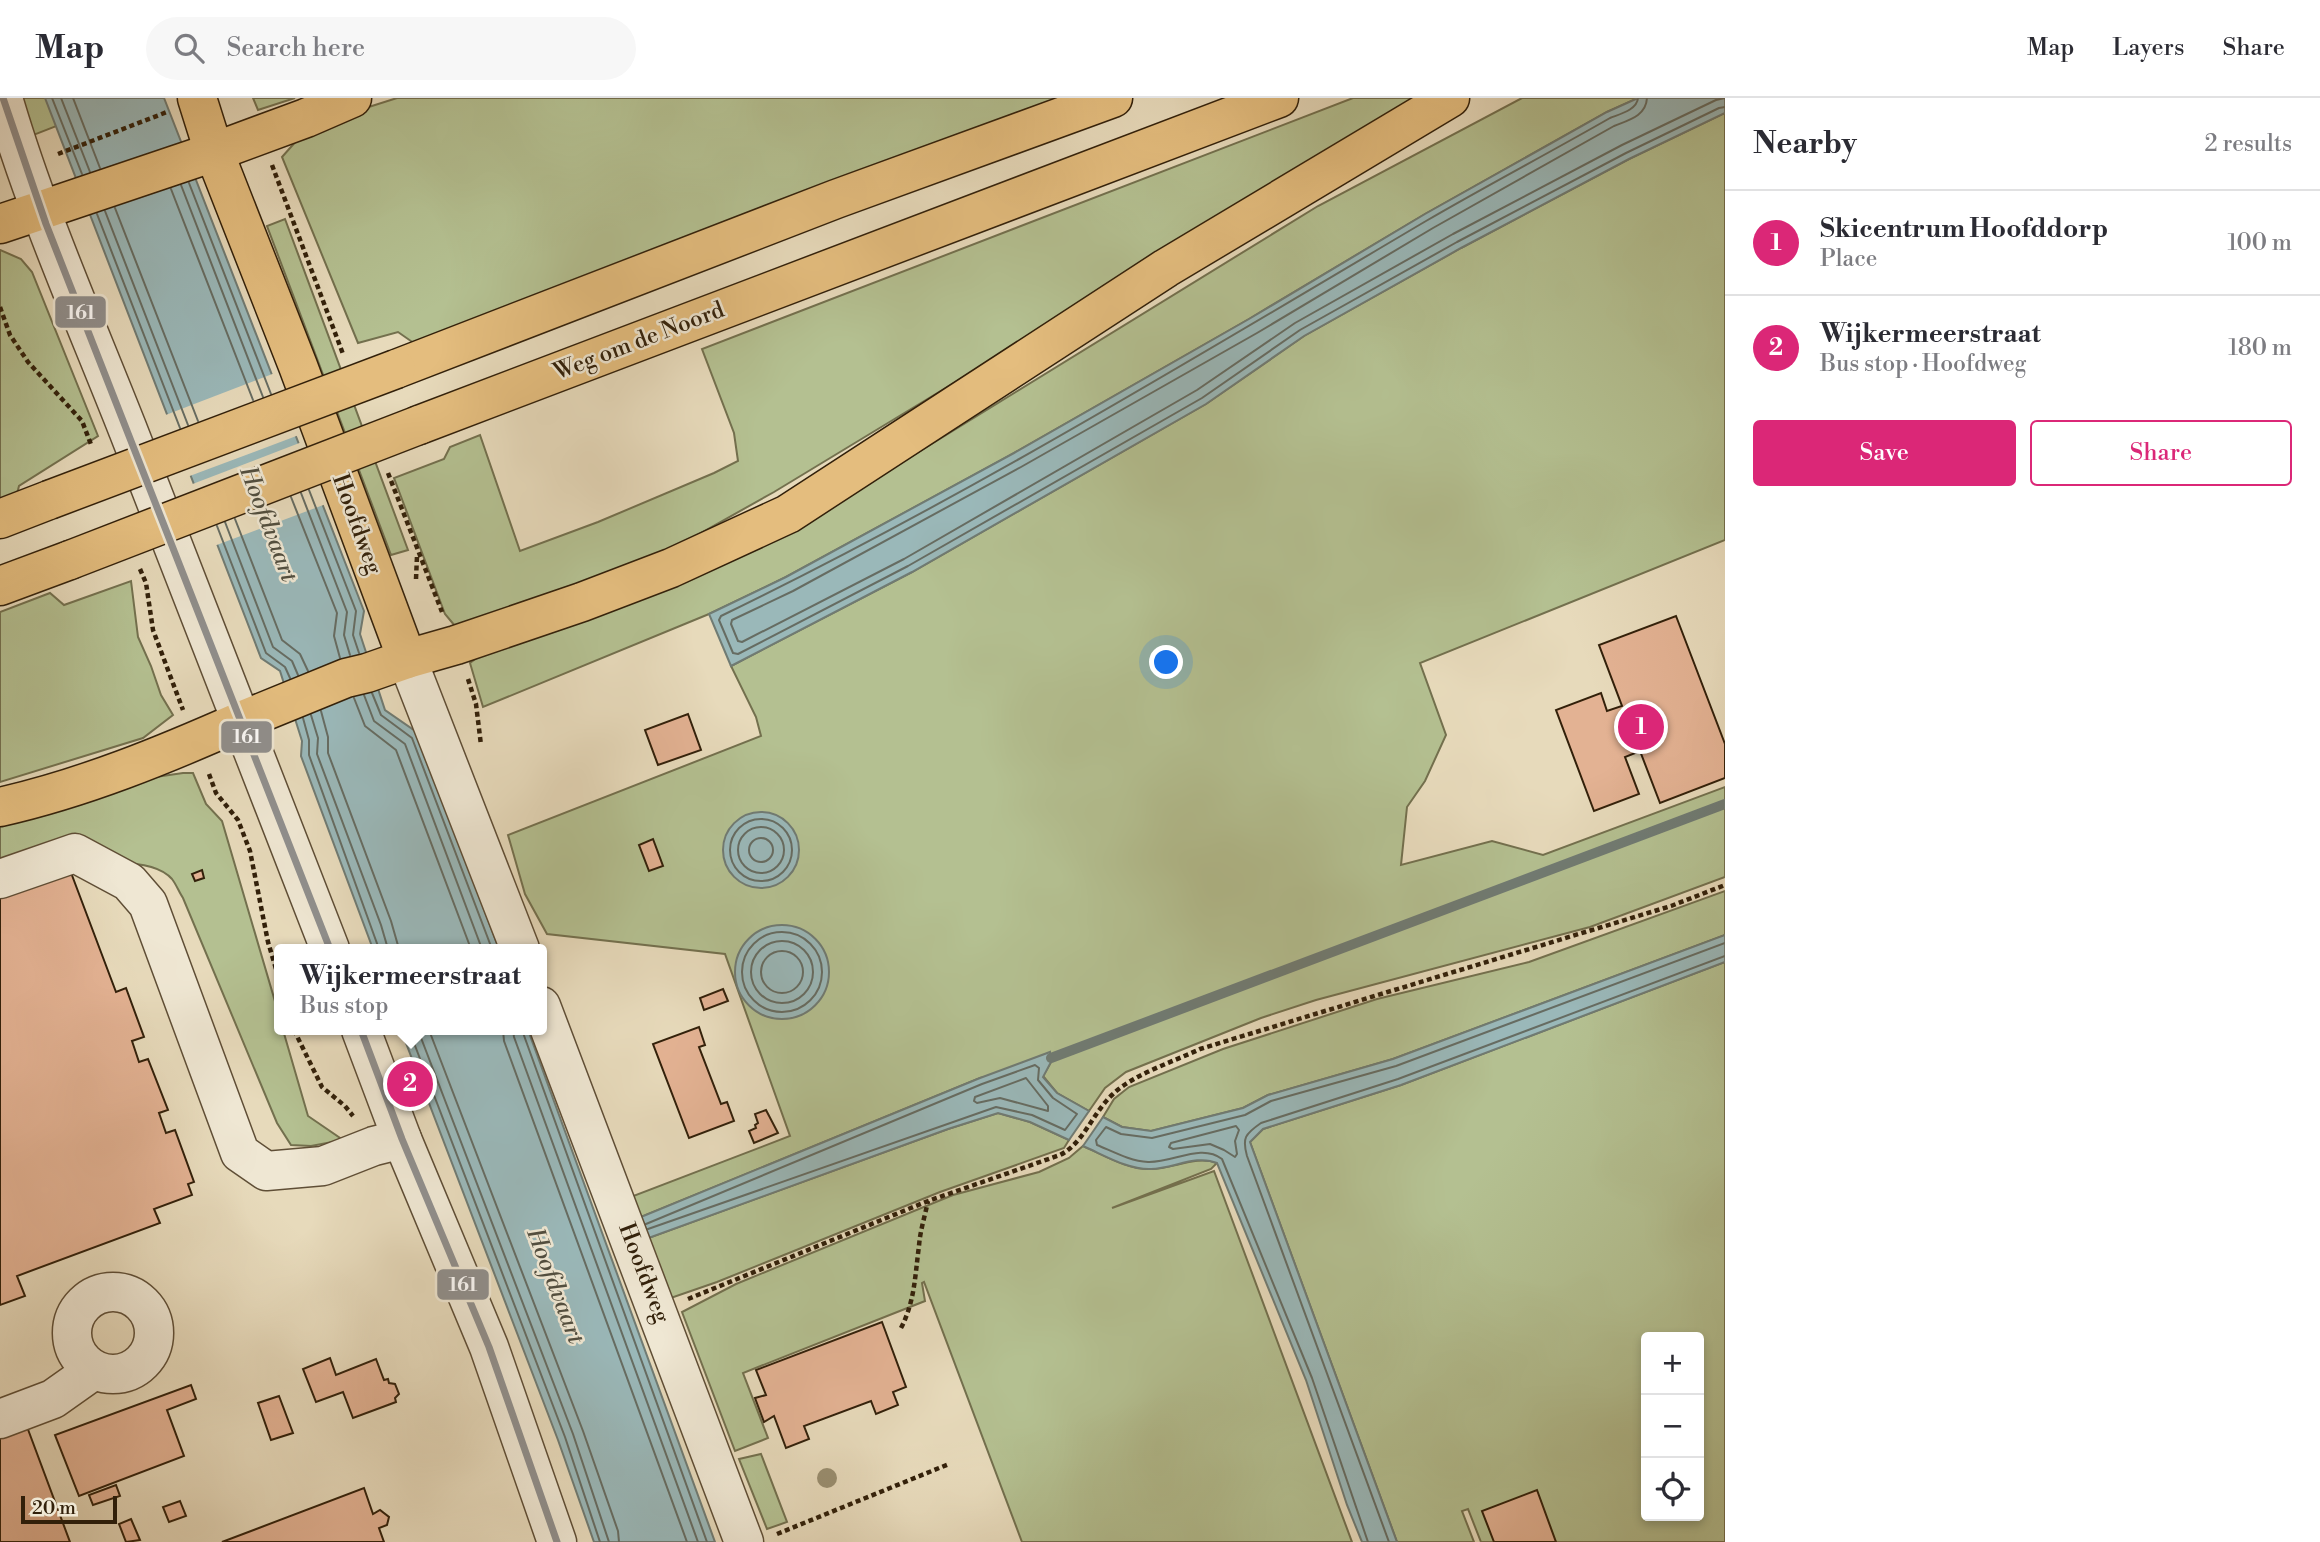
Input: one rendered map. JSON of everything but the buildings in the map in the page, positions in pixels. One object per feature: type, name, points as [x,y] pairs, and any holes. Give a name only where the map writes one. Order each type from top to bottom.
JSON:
[{"type":"main road","points":[[0,224],[203,155],[306,118],[352,98]]},
{"type":"main road","points":[[0,519],[836,199],[1112,98]]},
{"type":"main road","name":"Weg om de Noord","points":[[0,586],[1279,98]]},
{"type":"main road","points":[[0,807],[29,801],[156,758],[346,678],[582,603],[671,568],[788,514],[1166,268],[1450,98]]},
{"type":"main road","name":"Hoofdweg","points":[[184,104],[203,155],[298,366],[407,659]]},
{"type":"street","points":[[3,98],[13,132],[56,206],[259,714],[328,944]]},
{"type":"street","name":"Hoofdweg","points":[[407,659],[518,944]]},
{"type":"street","points":[[0,879],[75,853],[129,883],[148,904],[240,1153],[266,1171],[323,1166],[374,1146],[402,1139]]},
{"type":"street","name":"Hoofdweg","points":[[547,1022],[659,1312],[757,1539]]},
{"type":"street","points":[[362,1035],[402,1139],[489,1347],[557,1542]]},
{"type":"street","points":[[0,1419],[54,1399],[94,1370]]},
{"type":"path","points":[[54,156],[184,104]]},
{"type":"path","points":[[260,134],[344,356]]},
{"type":"path","points":[[0,307],[10,335],[28,362],[82,421],[97,458]]},
{"type":"path","name":"Hoofdweg","points":[[383,461],[456,645],[476,704],[481,754]]},
{"type":"path","points":[[136,558],[146,583],[153,630],[216,793],[238,820],[250,851],[274,962]]},
{"type":"path","points":[[659,1312],[928,1201],[1060,1155],[1070,1150],[1114,1092],[1200,1049],[1647,914],[1725,885]]},
{"type":"path","points":[[901,1328],[909,1312],[914,1289],[919,1244],[928,1201]]},
{"type":"path","points":[[757,1539],[949,1464]]},
{"type":"green space","points":[[0,98],[128,98],[0,148]]},
{"type":"green space","points":[[253,98],[295,98],[258,110]]},
{"type":"green space","points":[[397,98],[1074,98],[418,346],[398,332],[358,343],[282,157],[298,139],[331,119]]},
{"type":"green space","points":[[1353,98],[1420,98],[774,492],[683,543],[568,592],[455,626],[445,614],[394,478],[444,459],[450,447],[480,435],[520,551],[598,522],[738,461],[734,433],[702,349]]},
{"type":"green space","points":[[1522,98],[1638,98],[1607,112],[1425,214],[1249,319],[1014,453],[786,577],[709,614],[483,707],[470,663],[478,657],[889,470],[1318,206]]},
{"type":"green space","points":[[1725,113],[1725,540],[1420,663],[1446,735],[1425,781],[1407,807],[1401,865],[1492,841],[1543,855],[1725,787],[1725,877],[1590,927],[1316,1000],[1261,1018],[1126,1072],[1105,1088],[1089,1111],[1057,1093],[1043,1076],[1051,1062],[980,1078],[636,1219],[628,1198],[790,1136],[725,954],[547,934],[525,894],[508,835],[761,736],[756,717],[731,666],[912,572],[1206,404],[1304,336],[1461,248],[1629,159]]},
{"type":"green space","points":[[285,219],[408,550],[391,555],[267,226]]},
{"type":"green space","points":[[0,250],[21,259],[32,272],[98,436],[19,486],[15,502],[0,507]]},
{"type":"green space","points":[[131,581],[138,637],[161,695],[173,715],[143,738],[0,782],[0,612],[50,593],[64,605]]},
{"type":"green space","points":[[193,773],[206,804],[222,821],[274,998],[274,1035],[284,1035],[308,1116],[343,1140],[311,1146],[291,1145],[277,1123],[183,898],[172,879],[158,869],[138,864],[115,863],[90,864],[0,880],[0,826],[128,781]]},
{"type":"green space","points":[[1725,891],[1725,935],[1393,1059],[1268,1095],[1243,1108],[1151,1131],[1122,1127],[1103,1117],[1114,1099],[1129,1087],[1223,1049],[1377,999],[1529,962]]},
{"type":"green space","points":[[1725,962],[1725,1542],[1481,1542],[1468,1509],[1462,1511],[1474,1542],[1397,1542],[1250,1142],[1263,1129],[1401,1085]]},
{"type":"green space","points":[[998,1113],[1030,1122],[1069,1140],[1064,1148],[940,1192],[717,1282],[665,1300],[643,1240]]},
{"type":"green space","points":[[1083,1146],[1142,1169],[1193,1161],[1217,1163],[1211,1169],[1112,1208],[1214,1171],[1352,1542],[1022,1542],[924,1282],[925,1301],[743,1373],[768,1438],[735,1451],[682,1312],[736,1284],[953,1195],[1039,1172],[1069,1158]]},
{"type":"green space","points":[[761,1454],[787,1522],[767,1529],[739,1459]]},
{"type":"water","name":"Hoofdvaart","points":[[45,98],[164,98],[364,611],[360,634],[385,710],[418,733],[497,944],[371,944],[301,756],[302,741],[280,671],[261,658]]},
{"type":"water","points":[[1638,98],[1725,98],[1725,113],[1629,159],[1461,248],[1304,336],[1206,404],[912,572],[731,666],[709,614],[786,577],[1014,453],[1249,319],[1425,214],[1607,112]]},
{"type":"water","points":[[754,812],[768,812],[782,818],[793,829],[799,850],[796,865],[788,877],[768,888],[754,888],[740,882],[729,871],[723,857],[723,843],[729,829],[740,818]]},
{"type":"water","points":[[782,925],[800,929],[815,939],[825,954],[829,972],[825,990],[815,1005],[800,1015],[782,1019],[764,1015],[749,1005],[739,990],[735,972],[739,954],[749,939],[764,929]]},
{"type":"water","points":[[1725,935],[1725,962],[1401,1085],[1263,1129],[1250,1142],[1397,1542],[1362,1542],[1306,1380],[1217,1163],[1201,1160],[1142,1169],[1083,1146],[1103,1117],[1122,1127],[1151,1131],[1243,1108],[1268,1095],[1393,1059]]},
{"type":"water","name":"Hoofdvaart","points":[[403,1035],[530,1035],[715,1542],[594,1542],[558,1440]]},
{"type":"water","points":[[1050,1052],[1051,1062],[1043,1077],[1057,1093],[1089,1111],[1069,1140],[1030,1122],[998,1113],[643,1240],[636,1219]]},
{"type":"pier","points":[[275,373],[299,435],[187,477],[163,416]]},
{"type":"pier","points":[[302,442],[326,504],[214,546],[190,485]]},
{"type":"waterway","points":[[1051,1058],[1725,804]]},
{"type":"transit line","name":"161","points":[[3,98],[46,224],[328,944]]},
{"type":"transit line","name":"161","points":[[363,1035],[402,1139],[489,1347],[557,1542]]},
{"type":"place","name":"Skicentrum Hoofddorp","points":[[1641,727]]},
{"type":"place","name":"Wijkermeerstraat","points":[[410,1084]]}]
